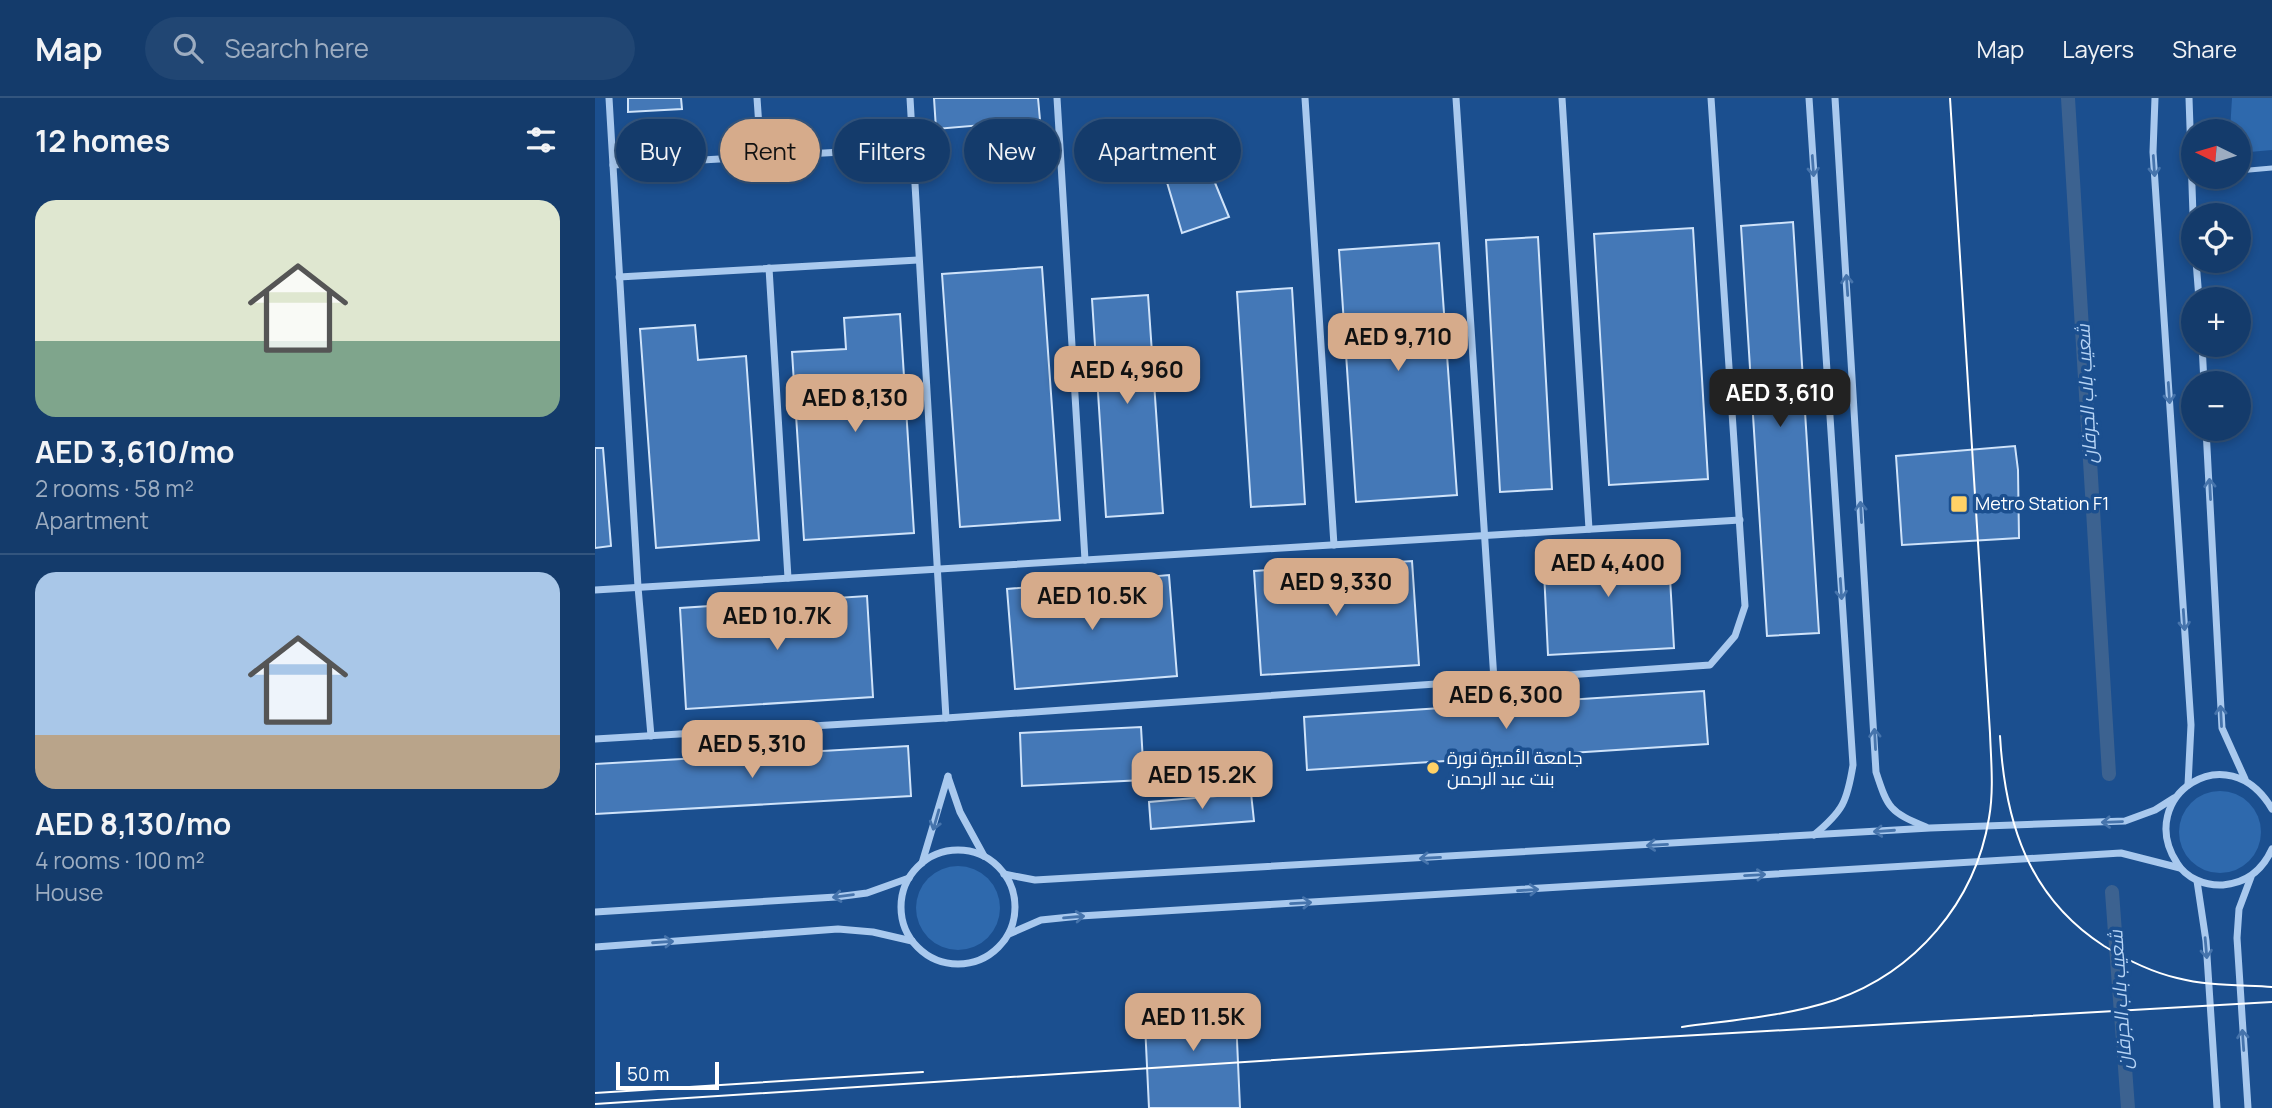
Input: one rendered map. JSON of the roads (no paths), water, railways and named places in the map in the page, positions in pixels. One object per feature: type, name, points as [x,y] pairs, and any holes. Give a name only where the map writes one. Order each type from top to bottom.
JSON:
[{"type":"street","points":[[609,98],[638,587],[650,736]]},
{"type":"street","points":[[757,98],[758,119]]},
{"type":"street","points":[[910,98],[911,119]]},
{"type":"street","points":[[1058,98],[1085,560]]},
{"type":"street","points":[[1305,98],[1333,545]]},
{"type":"street","points":[[1457,98],[1494,680]]},
{"type":"street","points":[[1562,98],[1590,530]]},
{"type":"street","points":[[595,739],[946,718],[1710,665],[1735,636],[1745,606],[1711,98]]},
{"type":"street","points":[[1809,98],[1853,765],[1848,795],[1835,817],[1814,836]]},
{"type":"street","points":[[1835,98],[1877,772],[1884,796],[1897,815],[1930,828]]},
{"type":"street","points":[[2155,98],[2153,152],[2191,725],[2188,785]]},
{"type":"street","points":[[2189,98],[2190,119]]},
{"type":"street","points":[[613,164],[720,158]]},
{"type":"street","points":[[915,182],[946,718]]},
{"type":"street","points":[[619,276],[918,260]]},
{"type":"street","points":[[769,268],[788,578]]},
{"type":"street","points":[[2207,441],[2222,728],[2245,779]]},
{"type":"street","points":[[595,590],[1740,520]]},
{"type":"street","points":[[1004,874],[1035,880],[1930,828],[2125,821],[2155,810],[2175,798],[2188,785],[2215,774],[2245,779],[2263,794],[2272,809]]},
{"type":"street","points":[[922,863],[948,776],[960,812],[984,856],[1004,874],[1011,887],[1015,903],[1009,934]]},
{"type":"street","points":[[2263,794],[2272,797]]},
{"type":"street","points":[[2175,798],[2167,816],[2165,834],[2170,852],[2180,868],[2197,881],[2215,886],[2234,884],[2251,877],[2269,860],[2272,849]]},
{"type":"street","points":[[984,856],[969,851],[952,850],[936,854],[922,863],[909,878],[901,910],[904,926],[923,953],[938,961],[970,963],[992,952],[1009,934],[1041,920],[1080,916],[2121,853],[2180,868]]},
{"type":"street","points":[[2248,1108],[2237,938],[2239,909],[2251,877]]},
{"type":"street","points":[[595,912],[836,897],[867,893],[909,878]]},
{"type":"street","points":[[2197,881],[2206,941],[2217,1108]]},
{"type":"street","points":[[595,947],[838,929],[873,932],[912,941]]},
{"type":"lane","points":[[2251,170],[2272,168]]},
{"type":"waterway","name":"شعيب باب الجرفان","points":[[2068,98],[2109,774]]},
{"type":"waterway","name":"شعيب باب الجرفان","points":[[2112,892],[2128,1108]]},
{"type":"tram line","points":[[1682,1027],[1798,1010],[1835,1000],[1864,988],[1891,972],[1915,953],[1955,906],[1982,849],[1991,807],[1990,733],[1950,98]]},
{"type":"tram line","points":[[2000,736],[2008,798],[2025,855],[2056,905],[2078,926],[2121,956],[2167,975],[2212,984],[2272,987]]},
{"type":"tram line","points":[[595,1104],[1367,1054],[2272,1002]]},
{"type":"tram line","points":[[595,1093],[923,1072]]},
{"type":"place","name":"Metro Station F1","points":[[1959,504]]},
{"type":"place","name":"جامعة الأميرة نورة بنت عبد الرحمن","points":[[1433,768]]}]
